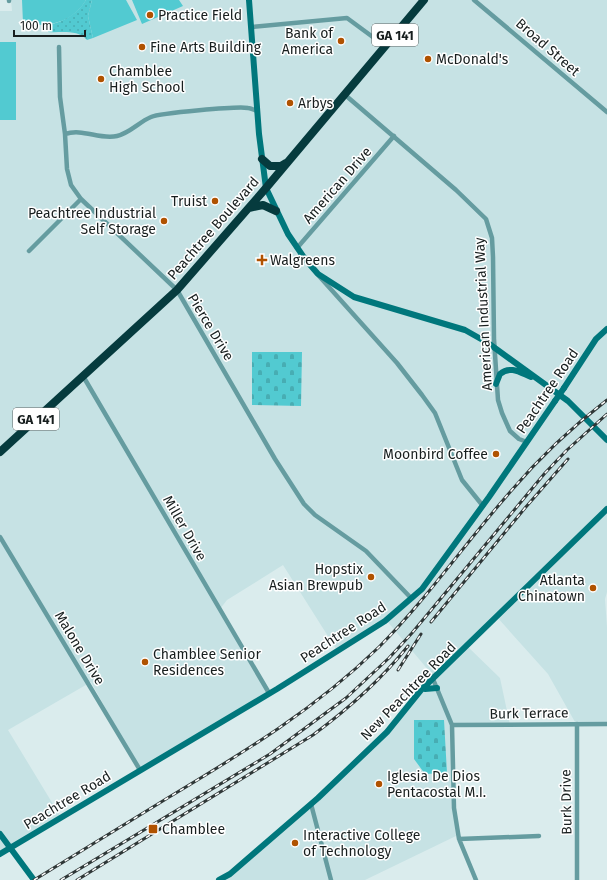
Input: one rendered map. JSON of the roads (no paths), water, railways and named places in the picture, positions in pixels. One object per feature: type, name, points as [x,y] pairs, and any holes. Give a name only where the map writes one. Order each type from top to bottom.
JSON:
[{"type":"highway","name":"Peachtree Boulevard","points":[[0,452],[82,375],[177,290],[290,160],[424,0]]},
{"type":"highway","points":[[262,159],[270,166],[284,165],[290,160]]},
{"type":"highway","points":[[248,208],[262,205],[276,211]]},
{"type":"street","points":[[250,0],[256,103],[262,159],[266,188],[276,211],[296,248],[356,319],[397,363],[422,395],[434,413],[462,480],[483,506]]},
{"type":"street","name":"Broad Street","points":[[474,0],[607,112]]},
{"type":"street","points":[[252,27],[347,18],[385,46]]},
{"type":"street","name":"Pierce Drive","points":[[59,48],[61,112],[66,134],[71,186],[81,199],[177,290],[275,459],[304,504],[315,515],[366,551],[411,598]]},
{"type":"street","name":"American Industrial Way","points":[[344,94],[456,190],[486,219],[492,238],[494,347],[496,384],[499,404],[507,426],[514,435],[527,442]]},
{"type":"street","points":[[248,108],[256,103]]},
{"type":"street","points":[[66,134],[82,132],[100,136],[116,136],[158,114],[248,108],[257,111]]},
{"type":"street","name":"American Drive","points":[[296,248],[394,136]]},
{"type":"street","points":[[29,251],[81,199]]},
{"type":"street","points":[[318,274],[354,297],[465,330],[494,347],[568,401],[607,440]]},
{"type":"street","name":"Peachtree Road","points":[[0,854],[269,693],[385,621],[422,589],[483,506],[596,339],[607,329]]},
{"type":"street","points":[[496,384],[500,374],[511,370],[539,380]]},
{"type":"street","name":"Miller Drive","points":[[82,375],[269,693]]},
{"type":"street","name":"New Peachtree Road","points":[[219,880],[230,874],[311,804],[387,732],[421,690],[434,680],[607,509]]},
{"type":"street","name":"Malone Drive","points":[[0,537],[140,770]]},
{"type":"street","points":[[434,680],[452,725],[454,808],[459,839],[476,880]]},
{"type":"street","points":[[421,690],[432,687],[437,688]]},
{"type":"street","name":"Burk Drive","points":[[577,724],[577,880]]},
{"type":"street","name":"Burk Terrace","points":[[452,725],[607,724]]},
{"type":"street","points":[[311,804],[331,880]]},
{"type":"street","points":[[0,834],[34,880]]},
{"type":"street","points":[[459,839],[539,836]]},
{"type":"railway","points":[[34,880],[250,747],[303,711],[329,691],[354,670],[397,629],[494,510],[533,466],[581,421],[607,400]]},
{"type":"railway","points":[[61,880],[270,754],[346,698],[389,658],[412,633],[545,473],[567,450],[607,414]]},
{"type":"railway","points":[[431,622],[525,508],[568,459]]},
{"type":"railway","points":[[398,670],[421,634]]},
{"type":"railway","points":[[77,880],[313,735],[364,694],[387,671],[408,646]]},
{"type":"place","name":"Practice Field","points":[[150,15]]},
{"type":"place","name":"Bank of America","points":[[341,41]]},
{"type":"place","name":"Fine Arts Building","points":[[142,47]]},
{"type":"place","name":"McDonald's","points":[[428,59]]},
{"type":"place","name":"Chamblee High School","points":[[101,79]]},
{"type":"place","name":"Arbys","points":[[290,103]]},
{"type":"place","name":"Truist","points":[[215,201]]},
{"type":"place","name":"Peachtree Industrial Self Storage","points":[[164,221]]},
{"type":"place","name":"Walgreens","points":[[262,260]]},
{"type":"place","name":"Moonbird Coffee","points":[[496,454]]},
{"type":"place","name":"Hopstix Asian Brewpub","points":[[371,577]]},
{"type":"place","name":"Atlanta Chinatown","points":[[593,588]]},
{"type":"place","name":"Chamblee Senior Residences","points":[[145,662]]},
{"type":"place","name":"Iglesia De Dios Pentacostal M.I.","points":[[379,784]]},
{"type":"place","name":"Chamblee","points":[[153,829]]},
{"type":"place","name":"Interactive College of Technology","points":[[295,843]]}]
